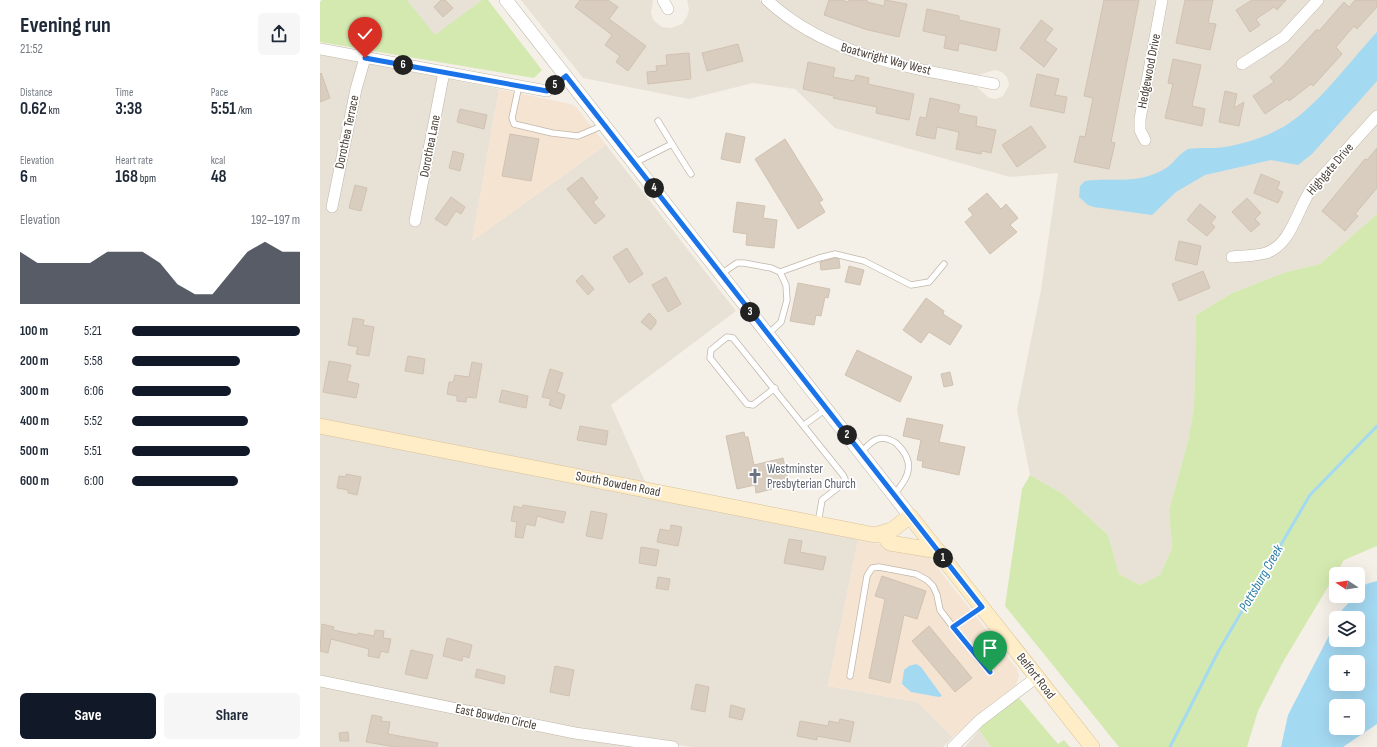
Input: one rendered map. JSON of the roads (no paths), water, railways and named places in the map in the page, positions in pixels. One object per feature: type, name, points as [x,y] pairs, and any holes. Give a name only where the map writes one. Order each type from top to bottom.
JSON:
[{"type":"main road","name":"South Bowden Road","points":[[320,426],[875,535],[882,534]]},
{"type":"main road","points":[[910,516],[892,530],[882,534],[890,543],[938,551]]},
{"type":"main road","name":"Belfort Road","points":[[910,516],[1092,747]]},
{"type":"street","name":"Belfort Road","points":[[506,0],[910,516]]},
{"type":"street","name":"Boatwright Way West","points":[[767,0],[776,9],[812,33],[838,46],[894,63],[994,84]]},
{"type":"street","name":"Hedgewood Drive","points":[[1145,140],[1140,130],[1140,119],[1162,0]]},
{"type":"street","points":[[1242,64],[1284,37],[1318,0]]},
{"type":"street","points":[[320,49],[547,91],[566,76]]},
{"type":"street","name":"Dorothea Terrace","points":[[332,207],[356,89],[365,58]]},
{"type":"street","name":"Dorothea Lane","points":[[415,220],[444,72]]},
{"type":"street","name":"Highgate Drive","points":[[1232,257],[1265,253],[1277,247],[1292,227],[1305,198],[1312,188],[1377,116]]},
{"type":"street","points":[[953,747],[979,721],[1037,677]]},
{"type":"street","name":"East Bowden Circle","points":[[320,681],[575,733],[673,747]]},
{"type":"lane","points":[[519,86],[512,118],[514,124],[552,133],[578,136],[605,125]]},
{"type":"lane","points":[[658,121],[691,174]]},
{"type":"lane","points":[[634,163],[672,144]]},
{"type":"lane","points":[[780,272],[835,254],[864,261],[911,285],[929,282],[942,266]]},
{"type":"lane","points":[[721,274],[737,263],[771,268],[780,272],[786,285],[787,300],[781,322],[768,334]]},
{"type":"lane","points":[[775,388],[753,405],[747,404],[710,358],[711,350],[727,338],[733,338],[775,388],[845,479],[841,486],[822,500],[818,524]]},
{"type":"lane","points":[[804,425],[826,408]]},
{"type":"lane","points":[[861,452],[876,439],[882,438],[892,441],[905,452],[909,463],[908,474],[905,483],[894,495]]},
{"type":"lane","points":[[850,676],[866,576],[872,568],[878,567],[916,574],[933,586],[937,595],[940,610],[990,672]]},
{"type":"lane","points":[[953,627],[982,607]]},
{"type":"water","points":[[1377,32],[1377,81],[1312,154],[1298,165],[1271,160],[1205,175],[1176,192],[1152,215],[1094,207],[1088,205],[1079,197],[1080,186],[1085,181],[1124,180],[1153,175],[1167,168],[1188,149],[1220,148],[1250,141],[1281,128],[1312,105]]},
{"type":"water","points":[[1377,581],[1377,724],[1365,732],[1365,699],[1329,699],[1329,735],[1361,735],[1343,747],[1281,747],[1288,715],[1329,636],[1329,647],[1365,647],[1365,611],[1342,611],[1348,603],[1365,603],[1365,585]]},
{"type":"water","points":[[916,664],[921,667],[942,696],[939,697],[911,692],[902,684],[904,670],[909,666]]},
{"type":"waterway","name":"Pottsburg Creek","points":[[1170,747],[1218,652],[1310,495],[1377,426]]},
{"type":"place","name":"Westminster Presbyterian Church","points":[[755,476]]}]
